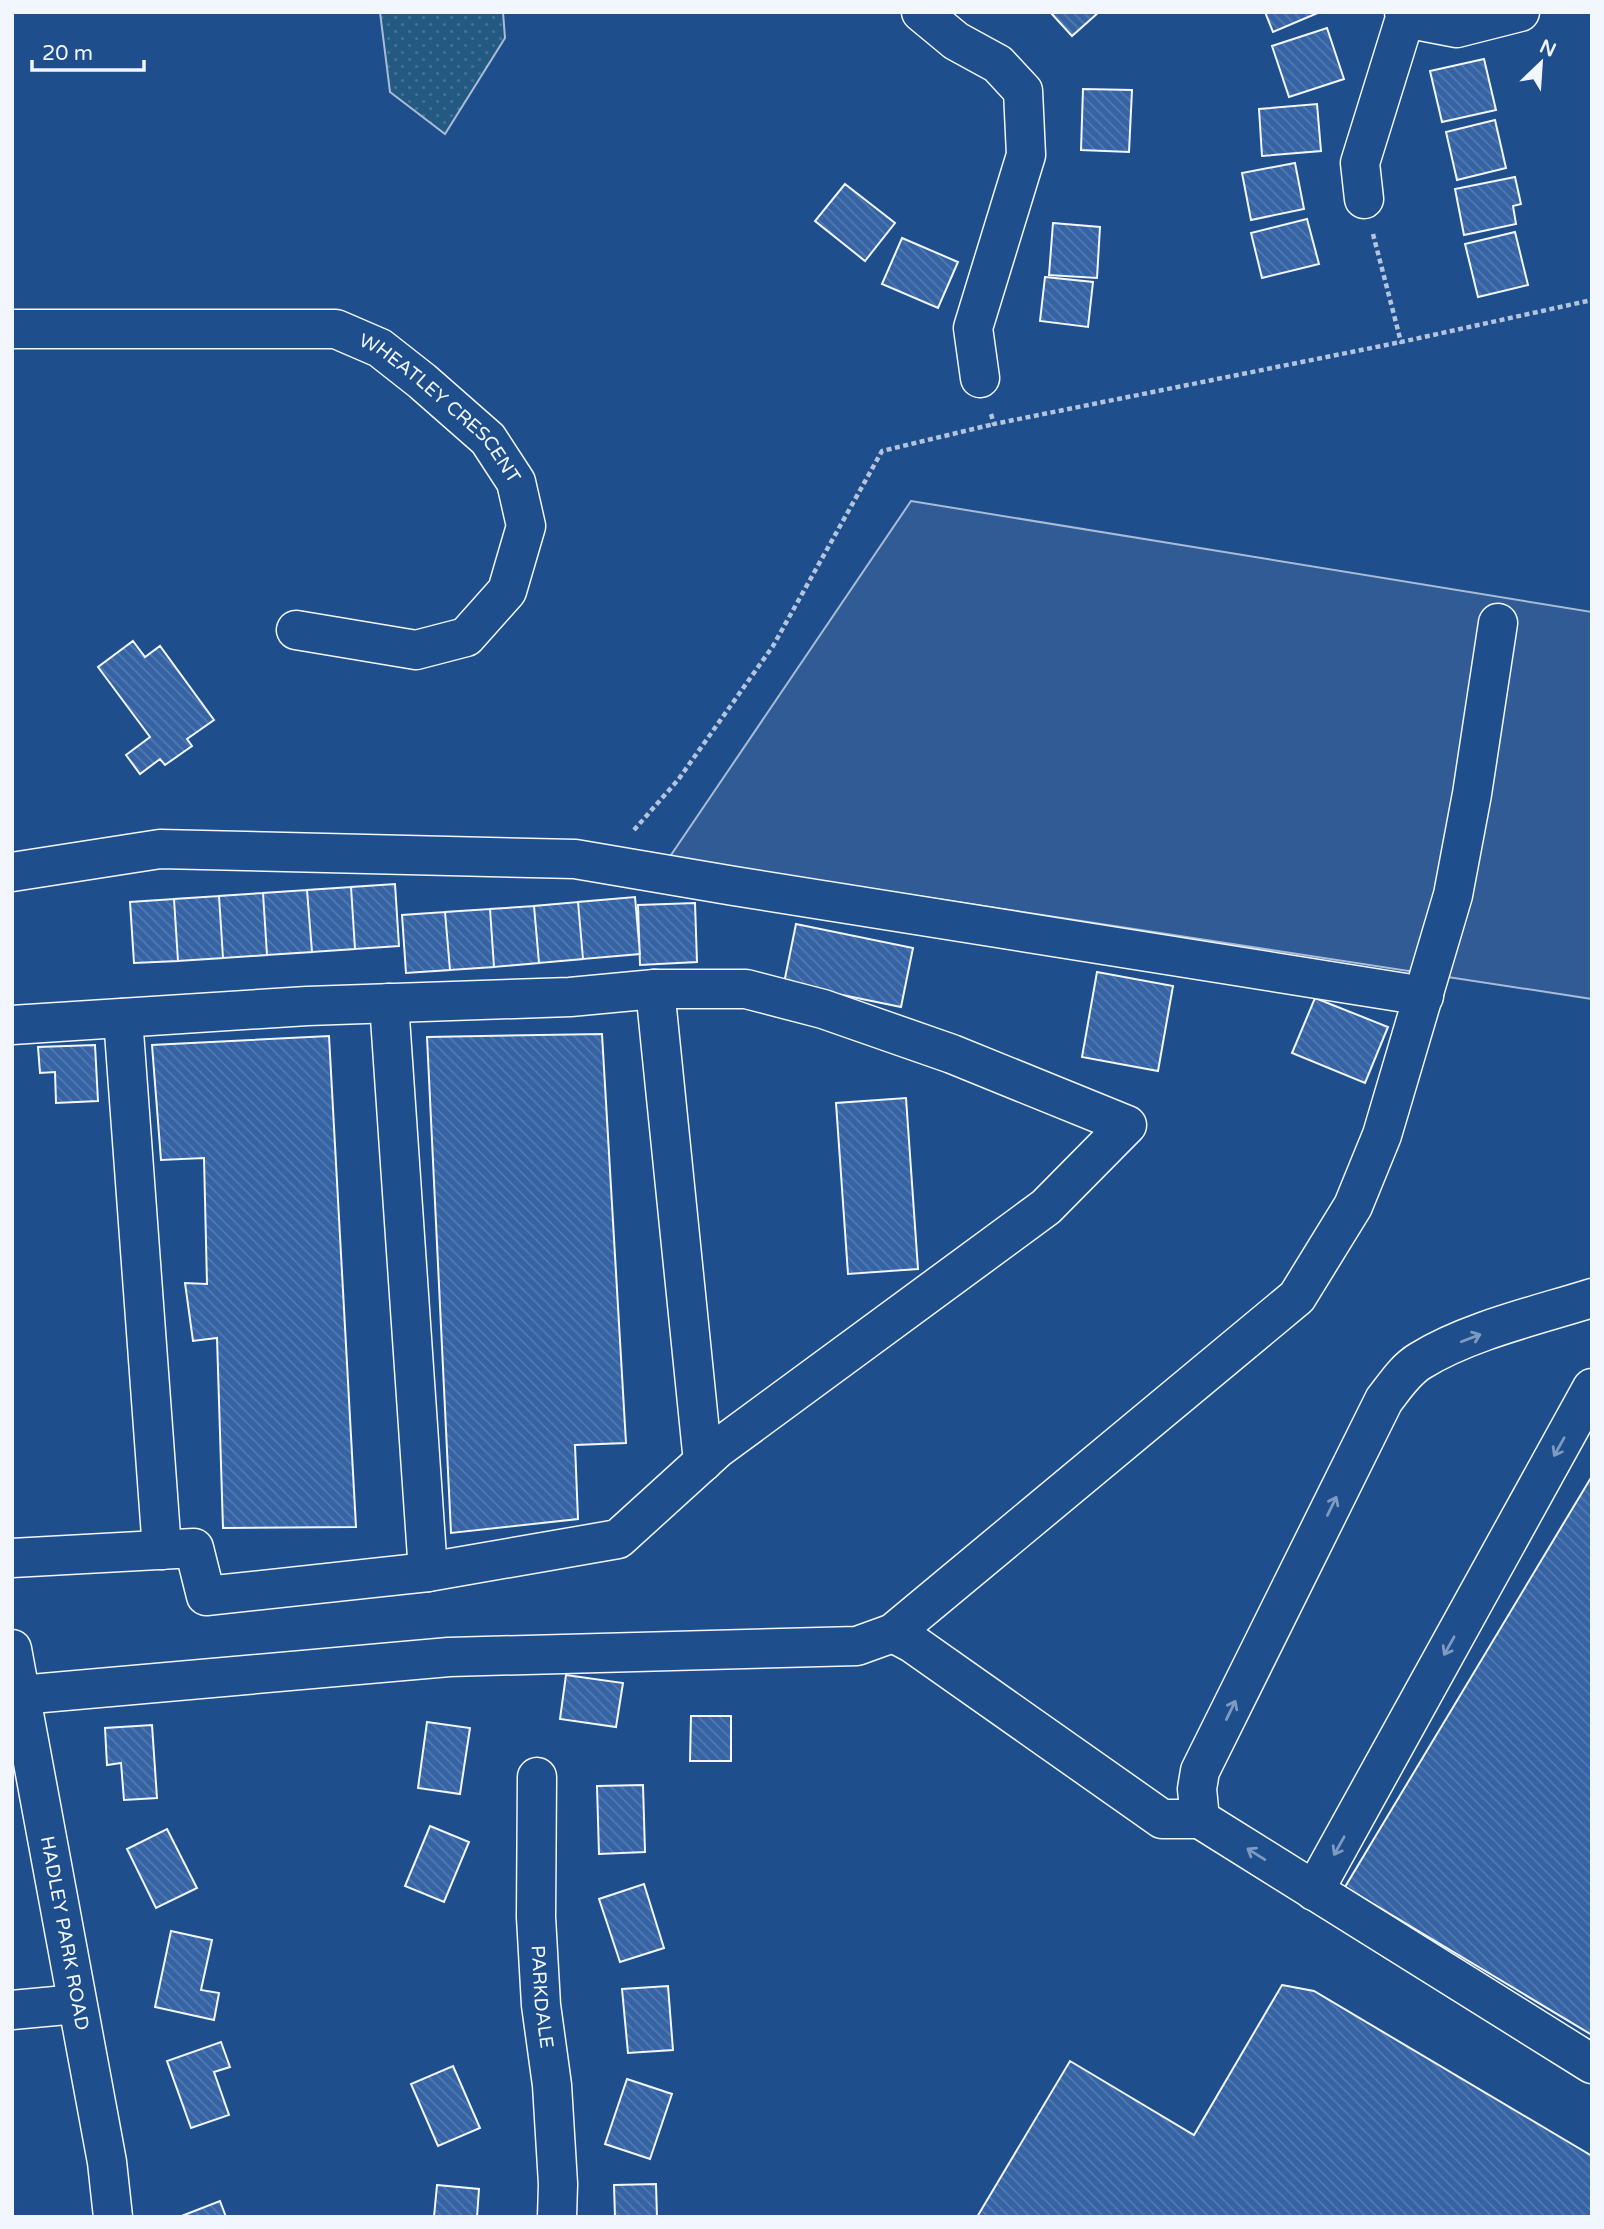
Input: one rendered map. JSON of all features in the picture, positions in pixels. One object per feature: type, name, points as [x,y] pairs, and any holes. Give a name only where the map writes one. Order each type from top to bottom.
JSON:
[{"type":"street","points":[[921,12],[956,41],[998,64],[1023,91],[1026,155],[973,328],[980,378]]},
{"type":"street","points":[[1364,199],[1360,163],[1404,15],[1457,28],[1520,12]]},
{"type":"street","name":"WHEATLEY CRESCENT","points":[[12,329],[336,328],[380,348],[488,439],[516,482],[526,526],[507,591],[466,637],[416,650],[296,630]]},
{"type":"street","points":[[20,1695],[449,1657],[857,1646],[893,1633],[1297,1297],[1353,1206],[1382,1135],[1453,895],[1499,623]]},
{"type":"street","points":[[12,872],[160,849],[575,859],[1424,996]]},
{"type":"street","points":[[655,989],[703,1462]]},
{"type":"street","points":[[12,1025],[389,1003],[570,997],[655,989],[746,989],[823,1009],[952,1054],[1127,1125],[1046,1207],[717,1449],[618,1539],[428,1572],[206,1596],[194,1548],[12,1558]]},
{"type":"street","points":[[389,1003],[428,1572]]},
{"type":"street","points":[[123,1018],[162,1550]]},
{"type":"street","points":[[1200,1819],[1197,1788],[1200,1771],[1384,1400],[1401,1377],[1419,1361],[1466,1339],[1592,1298]]},
{"type":"street","points":[[1314,1891],[1592,1388]]},
{"type":"street","points":[[893,1633],[923,1651],[1162,1819],[1200,1819],[1592,2064]]},
{"type":"street","name":"HADLEY PARK ROAD","points":[[12,1649],[107,2162],[113,2217]]},
{"type":"street","name":"PARKDALE","points":[[537,1777],[537,1929],[541,2005],[552,2085],[558,2184],[557,2217]]},
{"type":"street","points":[[12,2010],[77,2004]]},
{"type":"path","points":[[1364,199],[1401,342]]},
{"type":"path","points":[[627,838],[678,780],[773,646],[882,451],[994,424],[1401,342],[1592,300]]},
{"type":"path","points":[[980,378],[994,424]]},
{"type":"shaded area","points":[[380,12],[503,12],[505,38],[445,134],[390,92]]},
{"type":"shaded area","points":[[911,501],[1592,612],[1592,999],[669,858]]},
{"type":"building","points":[[1050,12],[1099,12],[1072,36]]},
{"type":"building","points":[[1265,12],[1320,12],[1273,32]]},
{"type":"building","points":[[1327,28],[1344,79],[1289,97],[1272,46]]},
{"type":"building","points":[[1484,59],[1496,110],[1442,122],[1430,71]]},
{"type":"building","points":[[1083,89],[1132,90],[1129,152],[1081,150]]},
{"type":"building","points":[[1317,104],[1321,151],[1262,156],[1259,109]]},
{"type":"building","points":[[1495,120],[1506,168],[1457,180],[1446,132]]},
{"type":"building","points":[[1295,163],[1304,209],[1251,220],[1242,173]]},
{"type":"building","points":[[1515,177],[1521,204],[1513,206],[1516,224],[1464,235],[1455,189]]},
{"type":"building","points":[[845,184],[895,223],[865,261],[815,221]]},
{"type":"building","points":[[1307,219],[1319,264],[1262,278],[1251,233]]},
{"type":"building","points":[[1053,223],[1100,227],[1097,278],[1049,275]]},
{"type":"building","points":[[1515,232],[1528,285],[1478,297],[1465,244]]},
{"type":"building","points":[[902,238],[958,262],[938,308],[882,284]]},
{"type":"building","points":[[1045,277],[1093,282],[1088,327],[1040,321]]},
{"type":"building","points":[[133,641],[145,657],[160,646],[214,720],[187,739],[192,746],[165,765],[160,759],[140,774],[126,755],[150,737],[98,667]]},
{"type":"building","points":[[395,884],[399,946],[355,949],[351,887]]},
{"type":"building","points":[[351,887],[355,949],[312,952],[307,890]]},
{"type":"building","points":[[307,890],[312,952],[267,955],[263,893]]},
{"type":"building","points":[[263,893],[267,955],[223,958],[219,896]]},
{"type":"building","points":[[219,896],[223,958],[178,961],[174,899]]},
{"type":"building","points":[[635,897],[640,954],[583,959],[578,902]]},
{"type":"building","points":[[174,899],[178,961],[134,963],[130,902]]},
{"type":"building","points":[[578,902],[583,959],[539,963],[534,906]]},
{"type":"building","points":[[695,903],[697,962],[640,965],[638,905]]},
{"type":"building","points":[[534,906],[539,963],[494,967],[490,909]]},
{"type":"building","points":[[490,909],[494,967],[450,970],[445,912]]},
{"type":"building","points":[[445,912],[450,970],[406,973],[402,915]]},
{"type":"building","points":[[796,924],[913,948],[901,1007],[784,983]]},
{"type":"building","points":[[1097,972],[1173,986],[1158,1071],[1082,1057]]},
{"type":"building","points":[[1315,998],[1388,1027],[1365,1083],[1292,1053]]},
{"type":"building","points":[[602,1034],[626,1443],[575,1445],[578,1519],[451,1533],[427,1037]]},
{"type":"building","points":[[329,1036],[356,1527],[223,1528],[217,1338],[193,1341],[185,1283],[207,1284],[204,1158],[161,1160],[152,1045]]},
{"type":"building","points":[[95,1045],[98,1101],[56,1103],[55,1072],[40,1073],[38,1047]]},
{"type":"building","points":[[906,1098],[918,1269],[848,1274],[836,1103]]},
{"type":"building","points":[[1592,1476],[1592,2035],[1345,1887]]},
{"type":"building","points":[[566,1675],[623,1683],[616,1727],[560,1719]]},
{"type":"building","points":[[691,1716],[731,1716],[731,1761],[690,1761]]},
{"type":"building","points":[[427,1722],[470,1728],[460,1794],[418,1788]]},
{"type":"building","points":[[152,1725],[157,1798],[124,1800],[121,1763],[107,1765],[105,1728]]},
{"type":"building","points":[[643,1785],[645,1852],[599,1854],[597,1786]]},
{"type":"building","points":[[430,1826],[469,1842],[444,1902],[405,1886]]},
{"type":"building","points":[[167,1829],[197,1888],[156,1908],[127,1849]]},
{"type":"building","points":[[644,1884],[664,1948],[620,1962],[599,1899]]},
{"type":"building","points":[[171,1931],[212,1940],[201,1990],[219,1993],[214,2020],[155,2007]]},
{"type":"building","points":[[1282,1985],[1314,1991],[1592,2156],[1592,2217],[977,2217],[1070,2061],[1194,2135]]},
{"type":"building","points":[[668,1986],[673,2050],[628,2053],[622,1989]]},
{"type":"building","points":[[221,2042],[230,2067],[214,2072],[229,2115],[191,2128],[167,2061]]},
{"type":"building","points":[[453,2066],[480,2128],[438,2146],[411,2084]]},
{"type":"building","points":[[627,2079],[672,2094],[650,2159],[605,2144]]},
{"type":"building","points":[[656,2184],[657,2217],[615,2217],[614,2185]]},
{"type":"building","points":[[437,2185],[479,2189],[477,2217],[434,2217]]},
{"type":"building","points":[[220,2201],[226,2217],[179,2217]]}]
